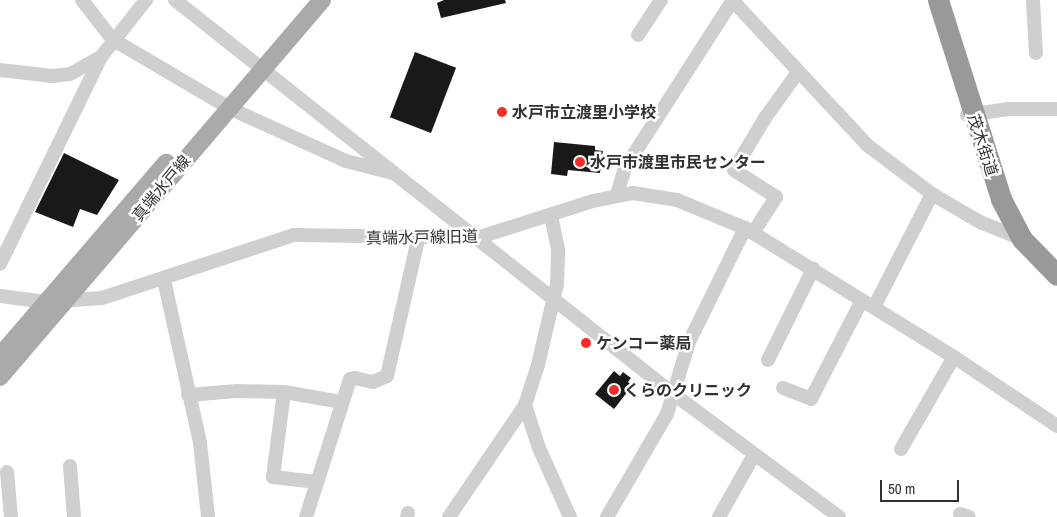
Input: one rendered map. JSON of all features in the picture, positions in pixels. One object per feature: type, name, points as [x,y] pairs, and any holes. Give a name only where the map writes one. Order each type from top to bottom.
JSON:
[{"type":"highway","name":"茂木街道","points":[[938,0],[968,115],[1001,199],[1022,239],[1057,275]]},
{"type":"main road","name":"真端水戸線","points":[[259,65],[306,0]]},
{"type":"main road","name":"真端水戸線","points":[[0,377],[56,302],[224,105],[259,65],[322,0]]},
{"type":"main road","name":"真端水戸線","points":[[0,356],[56,302]]},
{"type":"street","points":[[82,0],[112,39],[224,105],[346,161],[394,173]]},
{"type":"street","points":[[0,264],[101,57],[112,39],[146,0]]},
{"type":"street","points":[[175,0],[554,301],[754,455],[840,517]]},
{"type":"street","points":[[638,35],[660,0]]},
{"type":"street","points":[[617,194],[625,168],[733,0],[867,145],[932,194],[980,222],[1022,239]]},
{"type":"street","points":[[1033,0],[1036,53]]},
{"type":"street","points":[[2,68],[52,76],[70,74],[101,57]]},
{"type":"street","points":[[607,517],[668,414],[689,342],[749,231],[776,197],[734,170],[765,118],[798,72]]},
{"type":"street","points":[[968,115],[1008,109],[1057,109]]},
{"type":"street","name":"真端水戸線旧道","points":[[0,296],[56,302],[102,298],[164,280],[251,247],[294,235],[418,240],[477,238],[617,194],[634,193],[677,200],[749,231],[954,357],[1057,426]]},
{"type":"street","points":[[783,388],[811,399],[932,194]]},
{"type":"street","points":[[449,517],[525,405],[554,301],[558,249],[551,215]]},
{"type":"street","points":[[306,517],[350,380],[355,378],[373,382],[387,376],[418,240]]},
{"type":"street","points":[[768,360],[813,269]]},
{"type":"street","points":[[164,280],[188,395],[200,442],[208,517]]},
{"type":"street","points":[[901,450],[954,357]]},
{"type":"street","points":[[188,395],[236,391],[284,392],[342,402]]},
{"type":"street","points":[[284,392],[273,477],[317,482]]},
{"type":"street","points":[[525,405],[539,448],[570,517]]},
{"type":"street","points":[[719,517],[754,455]]},
{"type":"street","points":[[70,466],[74,517]]},
{"type":"street","points":[[7,472],[10,517]]},
{"type":"building","points":[[444,0],[505,0],[506,3],[441,18],[437,3]]},
{"type":"building","points":[[415,52],[456,68],[431,133],[390,117]]},
{"type":"building","points":[[554,142],[595,146],[595,150],[603,151],[600,173],[568,170],[567,176],[551,174]]},
{"type":"building","points":[[64,153],[119,180],[97,215],[80,209],[73,227],[35,212]]},
{"type":"building","name":"くらのクリニック","points":[[614,371],[620,376],[623,372],[631,378],[628,382],[632,386],[614,409],[595,394]]},
{"type":"place","name":"水戸市立渡里小学校","points":[[502,112]]},
{"type":"place","name":"水戸市渡里市民センター","points":[[580,162]]},
{"type":"place","name":"ケンコー薬局","points":[[586,343]]},
{"type":"place","name":"くらのクリニック","points":[[614,390]]}]
